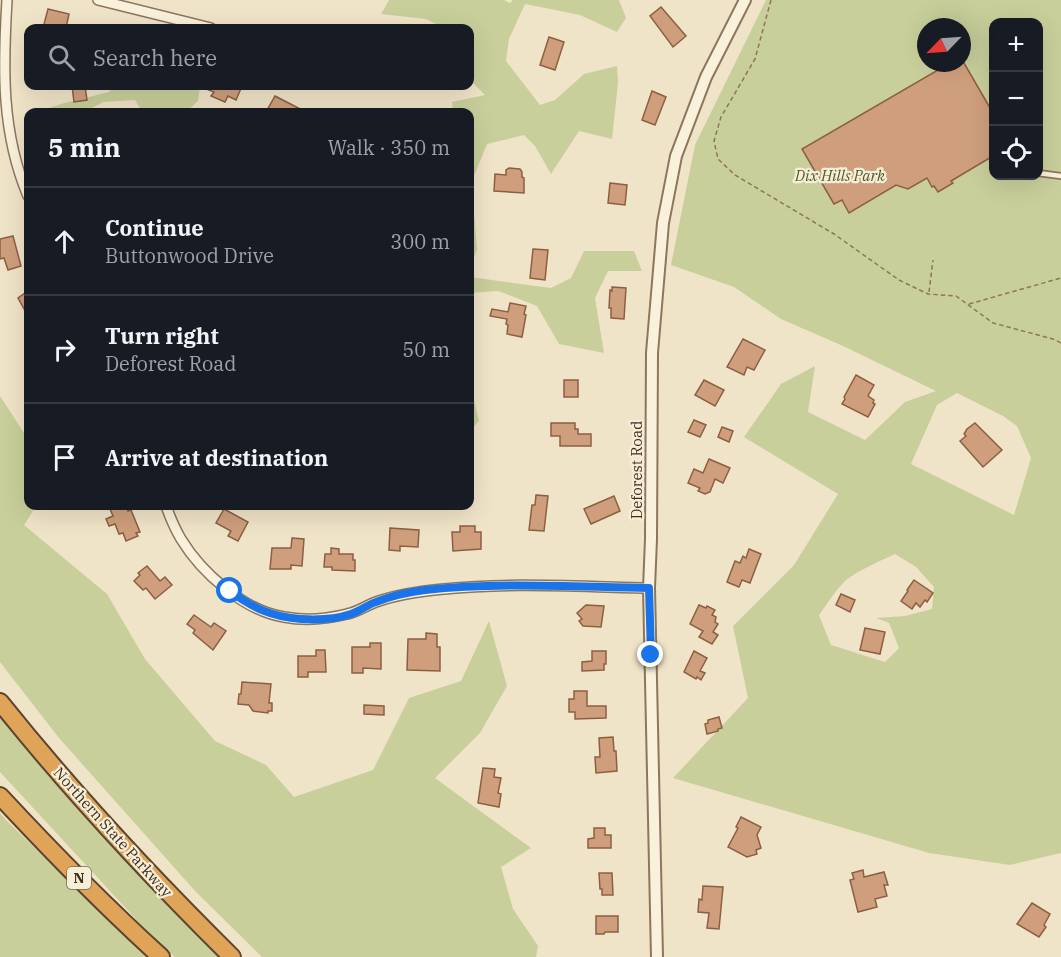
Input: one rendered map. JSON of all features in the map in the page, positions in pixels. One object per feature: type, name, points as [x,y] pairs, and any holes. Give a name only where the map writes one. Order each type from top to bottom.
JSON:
[{"type":"highway","name":"Northern State Parkway","points":[[0,702],[108,830],[181,908],[232,957]]},
{"type":"highway","name":"N","points":[[0,796],[97,897],[161,957]]},
{"type":"street","points":[[7,0],[4,72],[6,111],[13,151],[24,184]]},
{"type":"street","points":[[98,0],[195,24]]},
{"type":"street","name":"Deforest Road","points":[[657,957],[649,588],[652,353],[663,223],[676,156],[706,77],[745,0]]},
{"type":"street","points":[[168,510],[181,539],[219,583],[241,600],[262,611],[283,617],[304,619],[351,614],[377,602],[422,591],[453,588],[507,586],[649,588]]},
{"type":"lane","points":[[1043,174],[1061,176]]},
{"type":"path","points":[[771,0],[755,59],[721,117],[714,141],[718,159],[735,175],[834,234],[899,280],[928,294],[956,296],[993,323],[1061,343]]},
{"type":"path","points":[[928,294],[933,260]]},
{"type":"path","points":[[968,304],[1061,278]]},
{"type":"green space","points":[[389,0],[504,0],[510,3],[513,0],[619,0],[626,18],[617,32],[580,15],[525,4],[509,39],[506,61],[540,105],[555,100],[584,74],[617,66],[618,83],[612,139],[579,131],[551,174],[535,146],[524,135],[487,144],[474,176],[474,108],[453,108],[452,102],[485,95],[474,84],[474,24],[436,24],[426,19],[381,14]]},
{"type":"green space","name":"Dix Hills Park","points":[[766,0],[1061,0],[1061,853],[1010,865],[929,853],[673,778],[748,698],[733,626],[794,565],[838,494],[744,437],[781,384],[815,366],[808,412],[865,440],[905,402],[936,391],[781,319],[734,287],[671,265],[695,145]],"holes":[[[957,393],[1003,416],[1017,426],[1031,458],[1014,515],[911,464],[937,405]],[[895,554],[916,567],[934,587],[932,609],[905,616],[876,618],[889,623],[899,648],[885,662],[831,645],[819,615],[834,593],[849,578]]]},
{"type":"green space","points":[[110,90],[199,90],[198,101],[190,108],[140,108],[135,100],[103,102],[92,108],[49,108]]},
{"type":"green space","points":[[474,212],[477,250],[474,257]]},
{"type":"green space","points":[[584,251],[634,251],[642,271],[608,271],[595,298],[604,353],[559,344],[537,306],[498,291],[474,293],[474,278],[551,288],[571,278]]},
{"type":"green space","points":[[0,396],[24,433],[24,510],[33,510],[24,525],[107,594],[145,659],[215,741],[266,765],[294,797],[373,770],[409,698],[461,681],[489,621],[507,686],[480,733],[435,778],[531,848],[501,867],[513,909],[538,946],[536,957],[262,957],[196,892],[59,738],[0,662]]},
{"type":"green space","points":[[474,400],[479,421],[474,427]]},
{"type":"green space","points":[[0,711],[226,957],[175,957],[158,943],[0,772]]},
{"type":"green space","points":[[0,813],[6,820],[147,957],[0,957]]},
{"type":"building","points":[[661,7],[686,36],[673,47],[650,16]]},
{"type":"building","points":[[48,9],[69,14],[67,24],[44,24]]},
{"type":"building","points":[[549,37],[564,42],[555,70],[540,65]]},
{"type":"building","points":[[935,72],[969,72],[989,106],[989,158],[951,181],[953,183],[938,192],[927,178],[908,189],[896,185],[849,213],[842,200],[834,204],[802,149]]},
{"type":"building","points":[[72,90],[86,90],[87,100],[74,102]]},
{"type":"building","points":[[209,90],[240,90],[236,100],[228,96],[225,102],[211,96],[214,92]]},
{"type":"building","points":[[652,91],[666,97],[655,125],[642,120]]},
{"type":"building","points":[[275,96],[298,108],[268,108]]},
{"type":"building","points":[[520,169],[522,172],[524,193],[494,191],[495,174],[506,175],[506,170]]},
{"type":"building","points":[[610,183],[627,185],[625,205],[608,203]]},
{"type":"building","points":[[13,236],[21,266],[8,270],[4,258],[0,259],[0,239]]},
{"type":"building","points":[[533,249],[548,250],[545,280],[530,278]]},
{"type":"building","points":[[612,287],[626,288],[624,319],[611,318],[611,308],[609,308]]},
{"type":"building","points":[[24,294],[24,309],[18,298]]},
{"type":"building","points":[[510,303],[526,306],[522,337],[507,334],[507,319],[490,316],[492,309],[508,312]]},
{"type":"building","points":[[743,339],[765,350],[754,370],[747,367],[744,375],[727,367]]},
{"type":"building","points":[[856,375],[874,385],[868,396],[874,400],[875,404],[868,417],[842,404]]},
{"type":"building","points":[[564,380],[578,380],[578,397],[564,397]]},
{"type":"building","points":[[704,380],[724,390],[715,406],[695,395]]},
{"type":"building","points":[[694,420],[706,425],[700,437],[688,432]]},
{"type":"building","points":[[551,423],[575,423],[578,434],[591,434],[591,446],[560,446],[560,436],[551,436]]},
{"type":"building","points":[[975,423],[1002,450],[983,467],[960,441],[966,436],[964,434],[967,429]]},
{"type":"building","points":[[722,427],[733,431],[729,442],[718,437]]},
{"type":"building","points":[[709,459],[730,468],[723,483],[715,479],[710,492],[705,494],[698,491],[700,488],[688,483],[694,469],[703,473]]},
{"type":"building","points":[[536,495],[548,496],[544,531],[529,530],[532,505],[535,505]]},
{"type":"building","points":[[614,496],[620,511],[591,524],[584,509]]},
{"type":"building","points":[[110,510],[131,510],[140,532],[136,533],[138,536],[126,541],[123,533],[119,534],[115,524],[109,526],[106,519],[113,516]]},
{"type":"building","points":[[223,510],[248,522],[238,541],[228,536],[231,531],[216,523]]},
{"type":"building","points":[[460,526],[475,526],[475,532],[481,532],[481,549],[453,551],[452,532],[460,532]]},
{"type":"building","points":[[390,528],[419,530],[418,547],[400,546],[400,551],[389,550]]},
{"type":"building","points":[[292,538],[304,539],[302,566],[291,565],[291,569],[270,569],[272,548],[291,548]]},
{"type":"building","points":[[331,548],[339,549],[339,554],[353,554],[355,571],[332,570],[332,567],[324,567],[325,554],[331,554]]},
{"type":"building","points":[[749,549],[761,554],[750,583],[742,580],[739,587],[727,582],[735,561],[740,563],[743,556],[746,558]]},
{"type":"building","points":[[147,566],[160,581],[165,577],[172,585],[155,599],[146,588],[143,590],[134,581],[140,575],[138,573]]},
{"type":"building","points":[[914,580],[933,593],[927,602],[925,600],[920,607],[916,603],[912,609],[901,601]]},
{"type":"building","points":[[841,594],[855,600],[850,612],[836,605]]},
{"type":"building","points":[[586,605],[604,606],[601,627],[583,626],[579,621],[582,619],[577,613]]},
{"type":"building","points":[[699,605],[715,610],[712,615],[716,617],[715,622],[718,624],[713,632],[718,635],[712,644],[699,637],[703,631],[690,624]]},
{"type":"building","points":[[194,615],[211,627],[214,623],[226,631],[213,650],[193,633],[195,630],[187,624]]},
{"type":"building","points":[[865,628],[885,632],[880,654],[860,650]]},
{"type":"building","points":[[426,633],[437,634],[437,647],[440,647],[440,671],[407,670],[408,639],[426,639]]},
{"type":"building","points":[[370,643],[381,643],[381,669],[363,668],[363,673],[352,673],[352,647],[370,647]]},
{"type":"building","points":[[316,650],[325,650],[326,672],[308,672],[308,677],[298,677],[298,656],[316,656]]},
{"type":"building","points":[[592,651],[606,651],[604,670],[582,671],[582,662],[592,661]]},
{"type":"building","points":[[694,651],[707,658],[700,671],[705,673],[701,680],[684,672]]},
{"type":"building","points":[[242,682],[271,684],[269,703],[272,703],[272,711],[268,713],[253,711],[249,705],[238,704]]},
{"type":"building","points":[[574,691],[587,691],[587,706],[606,706],[606,718],[575,719],[575,712],[569,712],[569,699],[574,699]]},
{"type":"building","points":[[364,705],[384,706],[384,715],[364,714]]},
{"type":"building","points":[[719,717],[722,728],[707,734],[705,724],[708,720]]},
{"type":"building","points":[[613,737],[617,771],[596,773],[595,757],[600,757],[599,738]]},
{"type":"building","points":[[483,768],[495,769],[494,777],[501,778],[498,793],[501,794],[499,807],[478,803]]},
{"type":"building","points":[[741,817],[761,827],[757,835],[761,848],[756,850],[757,854],[747,857],[728,847]]},
{"type":"building","points":[[594,828],[605,828],[605,835],[611,835],[611,848],[588,848],[588,839],[594,838]]},
{"type":"building","points":[[863,870],[864,877],[884,872],[888,885],[884,885],[887,896],[875,899],[877,907],[858,912],[850,880],[854,879],[852,873]]},
{"type":"building","points":[[599,873],[612,873],[613,895],[602,895]]},
{"type":"building","points":[[703,886],[723,887],[719,929],[707,928],[709,913],[698,912]]},
{"type":"building","points":[[1032,903],[1050,914],[1044,925],[1046,927],[1039,937],[1017,924]]},
{"type":"building","points":[[596,916],[618,916],[618,932],[596,934]]},
{"type":"route","points":[[230,591],[241,600],[262,611],[283,617],[304,619],[351,614],[377,602],[422,591],[453,588],[507,586],[649,588],[651,655]]}]
